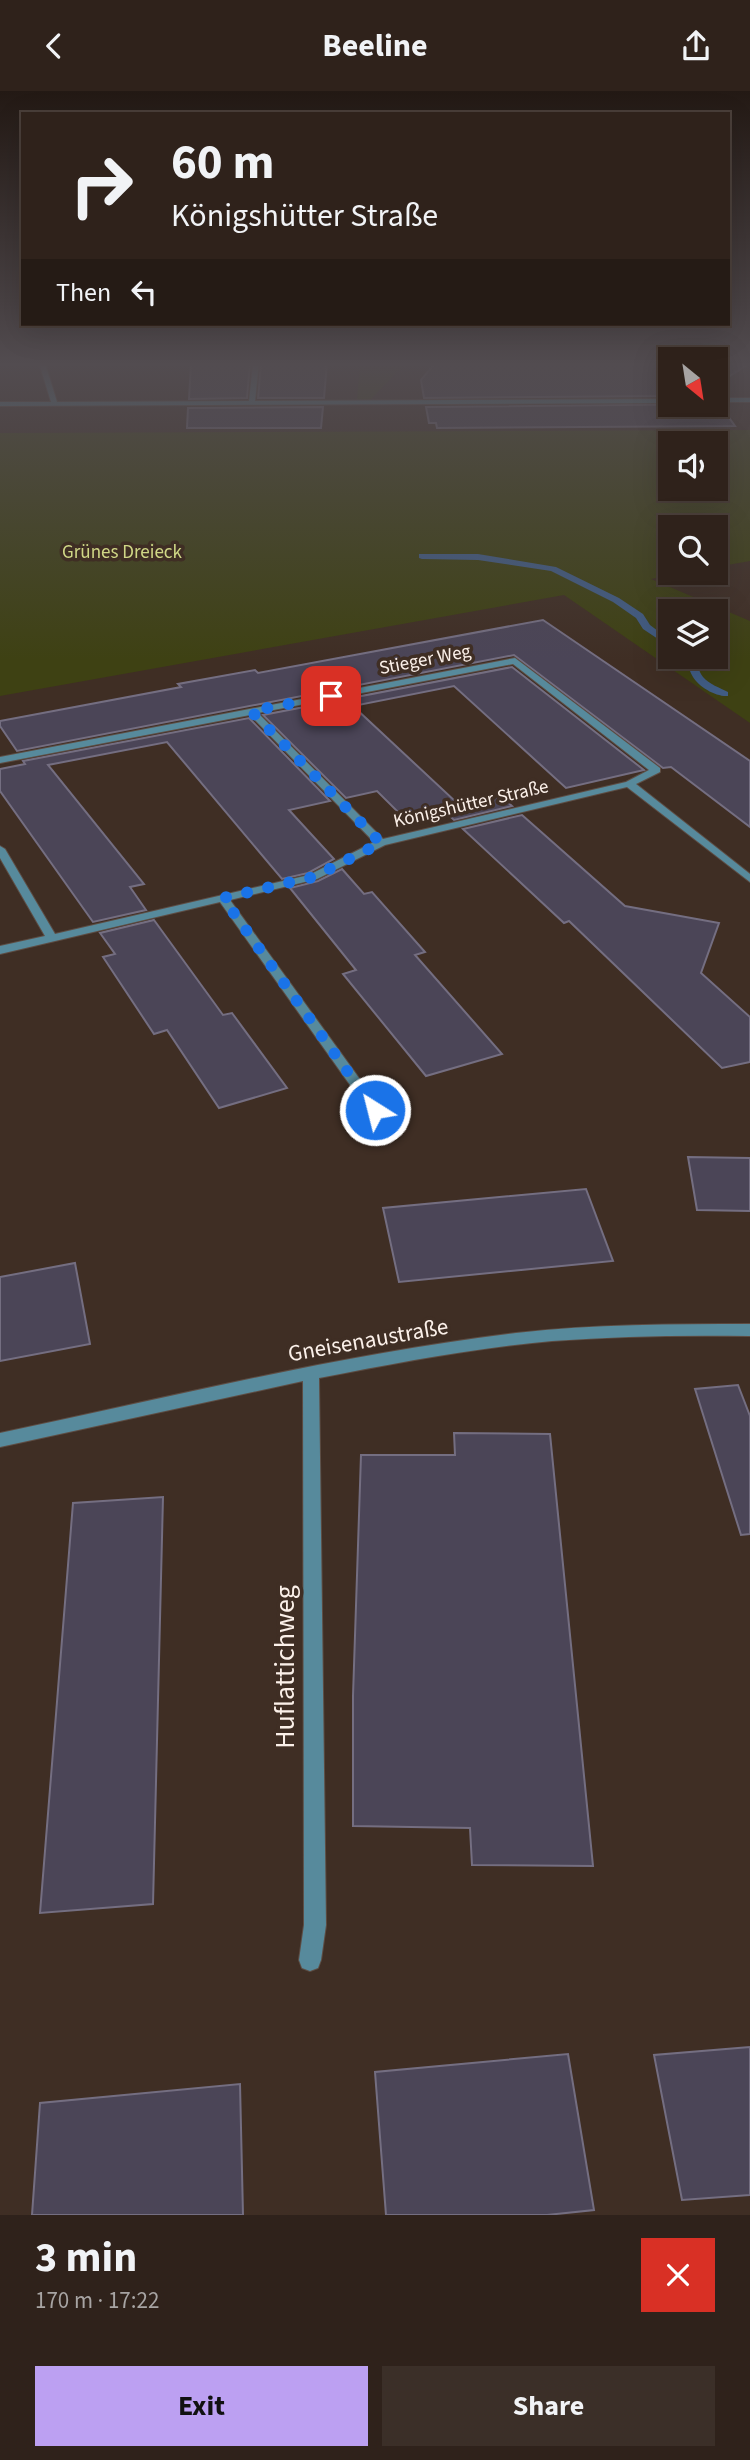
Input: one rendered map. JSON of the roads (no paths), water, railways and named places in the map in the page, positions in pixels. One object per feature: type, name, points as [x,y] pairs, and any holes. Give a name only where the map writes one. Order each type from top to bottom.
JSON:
[{"type":"street","name":"Stieger Weg","points":[[0,760],[515,661],[656,771]]},
{"type":"street","points":[[251,711],[381,843]]},
{"type":"street","name":"Königshütter Straße","points":[[0,950],[313,877],[381,843],[629,784],[656,771]]},
{"type":"street","points":[[629,784],[750,879]]},
{"type":"street","points":[[0,849],[52,938]]},
{"type":"street","points":[[223,898],[375,1110]]},
{"type":"street","name":"Gneisenaustraße","points":[[0,1440],[311,1373],[486,1342],[597,1334],[750,1330]]},
{"type":"street","name":"Huflattichweg","points":[[310,1960],[315,1925],[311,1373]]},
{"type":"waterway","points":[[422,556],[478,557],[553,569],[616,600],[640,616],[646,627],[658,636]]},
{"type":"waterway","points":[[694,669],[707,685],[724,694]]},
{"type":"park label","name":"Grünes Dreieck","points":[[122,552]]}]
